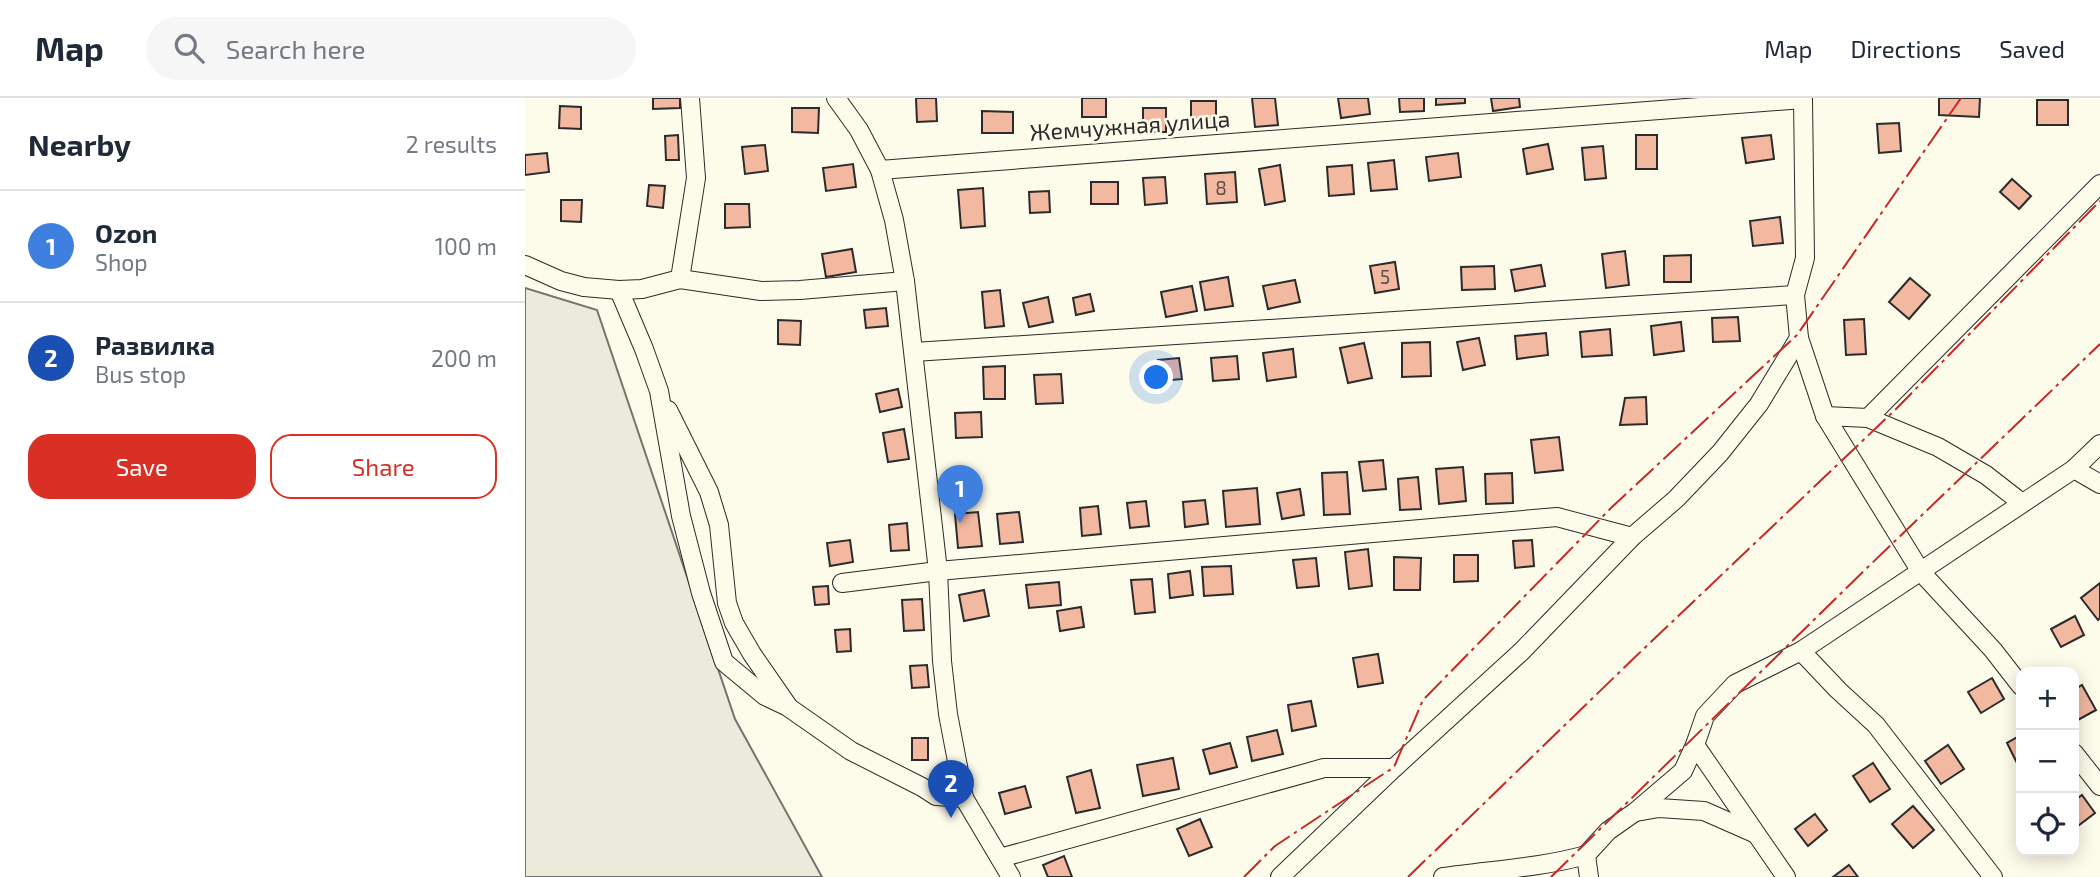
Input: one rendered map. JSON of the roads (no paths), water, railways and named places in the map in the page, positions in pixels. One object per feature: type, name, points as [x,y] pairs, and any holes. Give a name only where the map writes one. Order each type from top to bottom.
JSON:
[{"type":"street","points":[[680,279],[696,178],[690,98]]},
{"type":"street","points":[[835,98],[859,130],[880,170],[894,219],[914,352],[938,571],[942,661],[948,714],[964,798],[1011,877]]},
{"type":"street","points":[[1803,99],[1805,258],[1795,295],[1799,338],[1825,416],[1920,572],[1993,650],[2016,680]]},
{"type":"street","name":"Жемчужная улица","points":[[880,170],[1803,99]]},
{"type":"street","points":[[1868,418],[2100,184]]},
{"type":"street","points":[[525,265],[561,281],[584,287],[619,290],[642,289],[680,279],[761,291],[905,281]]},
{"type":"street","points":[[619,290],[659,391],[709,492],[719,525],[727,603],[734,623],[788,707]]},
{"type":"street","points":[[914,352],[1795,295]]},
{"type":"street","points":[[1280,877],[1521,652],[1632,537],[1676,499],[1720,453],[1759,404],[1799,338]]},
{"type":"street","points":[[659,391],[674,482],[701,593],[724,662],[765,696],[788,707],[851,751],[936,796],[964,798]]},
{"type":"street","points":[[1825,416],[1868,418],[1938,447],[1986,475],[2022,503]]},
{"type":"street","points":[[1556,877],[1586,855],[1608,831],[1683,771],[1705,716],[1735,684],[1801,651],[2074,469],[2100,444]]},
{"type":"street","points":[[2074,469],[2100,484]]},
{"type":"street","points":[[842,583],[938,571],[1557,517],[1632,537]]},
{"type":"street","points":[[692,554],[727,603]]},
{"type":"street","points":[[1801,651],[1838,691],[1876,725],[1993,877]]},
{"type":"street","points":[[1695,745],[1786,877]]},
{"type":"street","points":[[2079,759],[2100,786]]},
{"type":"street","points":[[1000,858],[1325,768],[1394,768]]},
{"type":"street","points":[[1635,812],[1659,808],[1704,811],[1754,833]]},
{"type":"street","points":[[1443,877],[1548,864],[1586,855]]},
{"type":"street","points":[[1586,855],[1589,877]]},
{"type":"place","name":"Ozon","points":[[960,523]]},
{"type":"place","name":"Развилка","points":[[951,818]]}]
